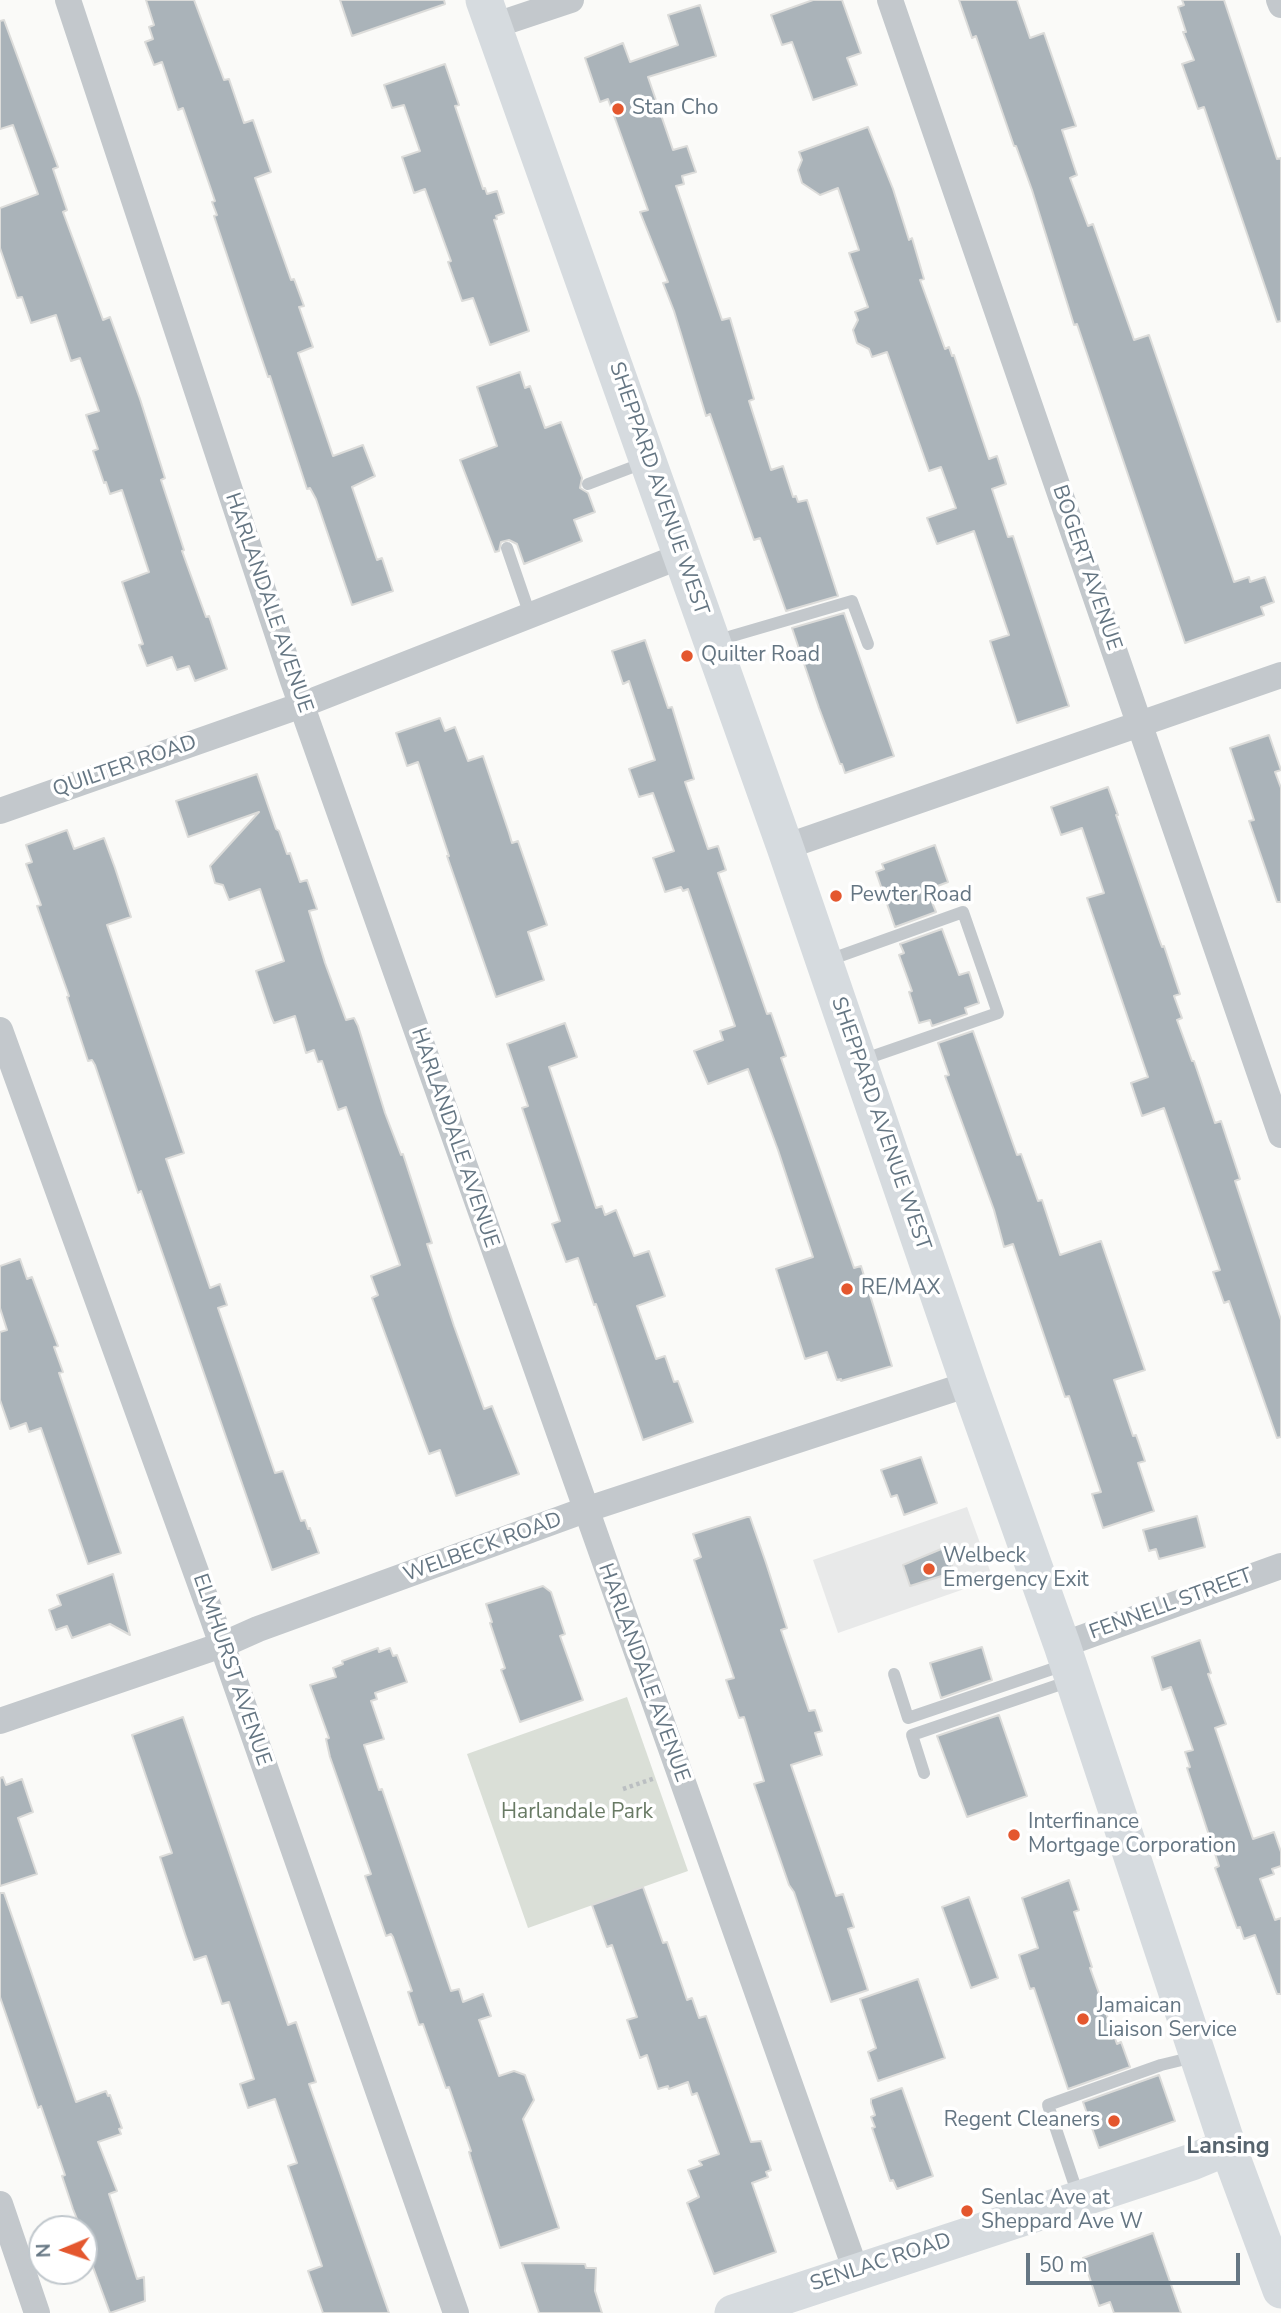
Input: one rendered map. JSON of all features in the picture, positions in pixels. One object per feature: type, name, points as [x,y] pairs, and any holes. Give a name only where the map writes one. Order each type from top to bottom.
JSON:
[{"type":"main road","name":"SHEPPARD AVENUE WEST","points":[[489,13],[785,847],[969,1384],[1068,1662],[1228,2147],[1281,2290]]},
{"type":"main road","name":"SENLAC ROAD","points":[[733,2313],[1192,2162],[1228,2147]]},
{"type":"street","name":"HARLANDALE AVENUE","points":[[68,0],[302,705],[856,2271]]},
{"type":"street","points":[[489,13],[571,0]]},
{"type":"street","name":"BOGERT AVENUE","points":[[890,0],[1281,1135]]},
{"type":"street","points":[[1279,0],[1281,5]]},
{"type":"street","name":"QUILTER ROAD","points":[[0,811],[302,705],[681,556]]},
{"type":"street","points":[[785,847],[1281,676]]},
{"type":"street","name":"ELMHURST AVENUE","points":[[0,1030],[222,1645],[456,2313]]},
{"type":"street","name":"WELBECK ROAD","points":[[0,1721],[222,1645],[258,1629],[585,1510],[969,1384]]},
{"type":"street","name":"FENNELL STREET","points":[[1068,1662],[1281,1566]]},
{"type":"street","points":[[0,2204],[37,2313]]},
{"type":"lane","points":[[588,484],[648,461]]},
{"type":"lane","points":[[507,548],[530,615]]},
{"type":"lane","points":[[712,642],[852,601],[868,644]]},
{"type":"lane","points":[[824,961],[963,912],[998,1013],[858,1061]]},
{"type":"lane","points":[[894,1674],[908,1718],[1068,1662]]},
{"type":"lane","points":[[924,1773],[912,1735],[1068,1662]]},
{"type":"lane","points":[[1079,2198],[1048,2105],[1161,2065],[1198,2056]]},
{"type":"shaded area","points":[[967,1507],[993,1579],[838,1633],[813,1560]]},
{"type":"green space","name":"Harlandale Park","points":[[627,1697],[688,1871],[528,1928],[467,1754]]},
{"type":"building","points":[[146,0],[194,0],[224,80],[229,79],[244,123],[253,120],[271,172],[255,178],[291,280],[294,279],[304,306],[299,307],[313,347],[298,353],[333,456],[363,445],[375,476],[352,487],[377,560],[382,558],[393,591],[352,605],[316,499],[310,488],[307,489],[270,376],[268,377],[214,216],[217,215],[212,202],[215,201],[183,108],[178,110],[162,62],[154,65],[145,42],[153,39],[149,27],[154,25]]},
{"type":"building","points":[[340,0],[444,0],[445,4],[352,36]]},
{"type":"building","points":[[813,0],[842,0],[861,53],[847,58],[857,85],[813,100],[792,42],[782,45],[771,15]]},
{"type":"building","points":[[959,0],[1017,0],[1030,38],[1044,33],[1076,126],[1062,130],[1077,175],[1070,178],[1088,226],[1093,224],[1134,340],[1149,335],[1234,582],[1249,577],[1250,582],[1265,577],[1274,602],[1261,607],[1264,615],[1185,643],[1077,324],[1074,325],[1032,190],[976,36],[972,38]]},
{"type":"building","points":[[1182,0],[1224,0],[1277,159],[1281,158],[1281,321],[1277,322],[1204,107],[1198,109],[1182,64],[1194,60],[1183,32],[1186,32],[1178,7],[1184,5]]},
{"type":"building","points":[[700,5],[716,56],[648,77],[673,150],[687,146],[696,172],[682,176],[684,184],[676,186],[722,320],[730,318],[754,399],[749,401],[771,470],[783,466],[793,497],[796,496],[798,502],[807,500],[838,596],[786,611],[760,538],[754,540],[710,414],[706,416],[663,283],[668,282],[640,212],[648,210],[608,99],[600,102],[585,58],[623,43],[630,62],[678,45],[668,15]]},
{"type":"building","points":[[4,20],[58,167],[53,169],[67,210],[63,212],[103,320],[110,317],[140,399],[165,478],[161,480],[184,550],[182,551],[227,669],[195,681],[189,666],[177,670],[172,657],[147,666],[139,645],[143,644],[122,582],[149,572],[122,490],[110,494],[93,451],[98,449],[86,415],[99,411],[80,358],[71,361],[56,315],[31,323],[22,297],[17,298],[0,248],[0,208],[38,194],[13,125],[0,129],[0,21]]},
{"type":"building","points":[[445,64],[459,105],[455,106],[483,189],[485,188],[487,194],[497,191],[504,213],[496,216],[497,219],[494,220],[529,331],[490,345],[473,298],[462,301],[448,262],[451,261],[425,189],[414,193],[402,157],[420,151],[404,105],[392,108],[384,85]]},
{"type":"building","points":[[868,127],[893,189],[909,240],[912,238],[924,279],[920,280],[945,349],[949,347],[952,356],[954,355],[989,459],[997,456],[1006,484],[992,489],[1008,537],[1013,536],[1069,706],[1017,723],[990,641],[1009,635],[974,531],[937,544],[927,518],[956,508],[941,467],[929,471],[887,352],[872,357],[869,349],[857,343],[853,330],[858,320],[855,312],[868,307],[849,253],[859,250],[838,188],[820,195],[802,183],[798,170],[802,160],[799,152]]},
{"type":"building","points":[[520,372],[525,388],[530,386],[545,428],[561,422],[582,478],[580,488],[588,493],[595,512],[574,520],[582,541],[524,564],[517,544],[509,540],[501,542],[499,551],[495,552],[460,460],[497,446],[477,387]]},
{"type":"building","points":[[844,613],[894,756],[845,773],[819,708],[792,628]]},
{"type":"building","points":[[645,640],[668,708],[672,707],[694,779],[685,782],[708,849],[718,846],[726,870],[718,873],[767,1014],[771,1013],[786,1056],[781,1058],[854,1268],[861,1266],[892,1366],[841,1381],[837,1380],[827,1352],[805,1359],[776,1269],[813,1257],[778,1150],[748,1069],[708,1084],[694,1051],[723,1040],[720,1031],[735,1026],[688,889],[683,891],[681,887],[665,892],[653,858],[674,851],[653,793],[639,797],[629,769],[655,760],[629,681],[623,684],[612,651]]},
{"type":"building","points":[[440,718],[445,731],[455,727],[468,761],[483,756],[512,843],[518,841],[547,925],[528,932],[544,980],[496,997],[418,762],[407,766],[396,733]]},
{"type":"building","points":[[1269,735],[1281,770],[1275,772],[1281,788],[1281,902],[1277,902],[1249,821],[1254,820],[1230,748]]},
{"type":"building","points":[[257,774],[276,829],[287,854],[290,853],[300,882],[307,880],[317,909],[309,911],[325,963],[346,1020],[354,1018],[358,1026],[385,1113],[401,1155],[403,1154],[432,1243],[427,1244],[484,1409],[492,1406],[519,1474],[456,1496],[440,1450],[429,1454],[372,1298],[378,1295],[371,1276],[400,1265],[346,1107],[338,1110],[322,1061],[318,1062],[314,1050],[306,1053],[295,1016],[274,1023],[271,1016],[256,971],[284,961],[260,889],[229,900],[223,885],[215,883],[210,866],[259,812],[188,837],[176,801]]},
{"type":"building","points":[[1108,787],[1180,994],[1174,996],[1182,1018],[1177,1020],[1215,1123],[1221,1121],[1240,1179],[1235,1181],[1281,1320],[1281,1437],[1277,1438],[1229,1301],[1224,1303],[1213,1272],[1220,1270],[1164,1108],[1142,1116],[1131,1083],[1148,1077],[1087,898],[1104,893],[1082,828],[1061,835],[1051,807]]},
{"type":"building","points":[[67,830],[74,849],[104,838],[115,868],[131,917],[107,925],[184,1153],[166,1159],[210,1288],[220,1284],[227,1305],[218,1308],[275,1473],[283,1471],[301,1521],[305,1520],[308,1529],[310,1528],[319,1553],[272,1570],[141,1191],[138,1193],[95,1065],[92,1060],[88,1061],[67,997],[69,996],[37,906],[41,905],[26,864],[32,862],[26,845]]},
{"type":"building","points":[[935,845],[948,882],[927,890],[936,912],[895,927],[876,872],[884,869],[882,864]]},
{"type":"building","points":[[942,929],[959,975],[969,972],[979,1003],[965,1008],[967,1014],[932,1026],[930,1020],[919,1023],[909,992],[912,991],[899,955],[904,953],[900,944]]},
{"type":"building","points":[[565,1023],[577,1057],[549,1067],[596,1208],[602,1206],[605,1215],[616,1210],[634,1256],[649,1251],[665,1296],[637,1306],[656,1359],[665,1356],[674,1382],[678,1381],[693,1422],[643,1440],[578,1258],[566,1262],[552,1224],[560,1221],[522,1108],[528,1106],[507,1044]]},
{"type":"building","points":[[973,1031],[1017,1155],[1021,1154],[1038,1201],[1042,1200],[1060,1255],[1101,1241],[1145,1370],[1114,1380],[1133,1436],[1136,1435],[1145,1461],[1138,1463],[1154,1511],[1103,1528],[1092,1494],[1101,1492],[1069,1396],[1065,1397],[1013,1244],[1004,1247],[994,1210],[945,1076],[949,1075],[938,1043]]},
{"type":"building","points":[[20,1259],[27,1279],[32,1277],[58,1346],[54,1347],[63,1372],[59,1373],[121,1553],[88,1564],[41,1428],[29,1432],[26,1423],[10,1429],[0,1400],[0,1332],[7,1330],[0,1308],[0,1266]]},
{"type":"building","points":[[921,1457],[937,1503],[904,1515],[897,1495],[891,1497],[881,1470]]},
{"type":"building","points":[[1197,1516],[1205,1547],[1159,1559],[1156,1549],[1149,1551],[1143,1530]]},
{"type":"building","points":[[750,1517],[787,1628],[781,1630],[809,1711],[815,1710],[822,1731],[815,1733],[822,1755],[791,1765],[836,1896],[843,1894],[854,1927],[848,1929],[868,1990],[831,2002],[754,1784],[764,1781],[744,1717],[739,1718],[726,1680],[734,1678],[694,1560],[701,1557],[693,1534]]},
{"type":"building","name":"Welbeck Emergency Exit","points":[[946,1547],[954,1572],[910,1586],[903,1565]]},
{"type":"building","points":[[113,1574],[130,1635],[110,1624],[72,1638],[67,1626],[56,1630],[49,1610],[61,1605],[57,1595]]},
{"type":"building","points":[[543,1586],[551,1592],[565,1634],[560,1636],[583,1700],[520,1722],[501,1670],[505,1668],[486,1604]]},
{"type":"building","points":[[1200,1640],[1211,1673],[1208,1674],[1226,1724],[1215,1728],[1253,1839],[1274,1832],[1281,1852],[1281,1866],[1272,1869],[1274,1874],[1260,1879],[1275,1920],[1281,1918],[1281,1994],[1277,1994],[1255,1935],[1244,1939],[1240,1927],[1237,1928],[1215,1868],[1219,1866],[1187,1768],[1190,1767],[1185,1752],[1193,1750],[1171,1687],[1162,1690],[1152,1657]]},
{"type":"building","points":[[982,1647],[992,1680],[941,1698],[930,1663]]},
{"type":"building","points":[[378,1648],[379,1652],[390,1648],[393,1656],[397,1655],[407,1682],[375,1693],[377,1699],[371,1701],[384,1739],[364,1745],[379,1790],[382,1789],[451,1991],[459,1989],[463,2002],[483,1994],[491,2016],[479,2020],[499,2076],[514,2071],[525,2075],[534,2100],[523,2119],[559,2228],[500,2248],[449,2087],[446,2088],[423,2024],[419,2025],[408,1992],[412,1991],[393,1937],[391,1934],[386,1936],[365,1876],[371,1874],[330,1757],[326,1739],[329,1738],[310,1685],[336,1677],[333,1668],[343,1664],[342,1661]]},
{"type":"building","points":[[999,1715],[1027,1796],[967,1817],[937,1736]]},
{"type":"building","points":[[183,1717],[288,2025],[296,2022],[316,2082],[309,2084],[389,2313],[323,2313],[308,2271],[322,2266],[288,2166],[297,2163],[275,2099],[248,2108],[240,2084],[254,2079],[229,2002],[222,2004],[206,1956],[194,1960],[185,1934],[160,1857],[172,1853],[132,1735]]},
{"type":"building","points":[[3,1777],[6,1785],[22,1779],[33,1812],[18,1818],[37,1874],[0,1886],[0,1778]]},
{"type":"building","points":[[1069,1880],[1079,1910],[1074,1912],[1092,1967],[1090,1968],[1117,2044],[1121,2042],[1130,2067],[1068,2089],[1034,1988],[1030,1989],[1019,1955],[1038,1948],[1022,1898]]},
{"type":"building","points":[[643,1887],[663,1943],[667,1942],[687,2000],[692,1998],[699,2018],[706,2016],[751,2142],[761,2141],[771,2170],[766,2172],[768,2177],[752,2183],[776,2252],[714,2274],[687,2203],[699,2197],[688,2170],[702,2165],[699,2161],[719,2154],[697,2093],[692,2095],[688,2082],[669,2089],[668,2086],[658,2089],[647,2055],[640,2058],[627,2020],[637,2017],[612,1945],[607,1947],[592,1905]]},
{"type":"building","points":[[0,1893],[4,1893],[76,2102],[106,2091],[122,2128],[119,2129],[121,2134],[98,2142],[117,2191],[109,2194],[137,2279],[144,2277],[145,2301],[110,2313],[98,2281],[98,2215],[75,2215],[62,2176],[65,2175],[41,2106],[38,2108],[0,1997]]},
{"type":"building","points":[[969,1897],[998,1978],[971,1988],[942,1907]]},
{"type":"building","points":[[918,1979],[945,2058],[878,2081],[868,2052],[876,2048],[860,1999]]},
{"type":"building","points":[[1159,2075],[1175,2121],[1099,2148],[1083,2102]]},
{"type":"building","points":[[902,2088],[933,2176],[897,2189],[893,2180],[890,2181],[872,2128],[875,2127],[871,2117],[875,2115],[871,2099]]},
{"type":"building","points":[[1153,2233],[1181,2313],[1114,2313],[1110,2302],[1099,2306],[1083,2258]]},
{"type":"building","points":[[522,2263],[585,2264],[586,2268],[596,2268],[595,2291],[602,2313],[539,2313]]},
{"type":"place","name":"Stan Cho","points":[[618,109]]},
{"type":"place","name":"Quilter Road","points":[[687,656]]},
{"type":"place","name":"Pewter Road","points":[[836,896]]},
{"type":"place","name":"RE/MAX","points":[[847,1289]]},
{"type":"place","name":"Welbeck Emergency Exit","points":[[929,1569]]},
{"type":"place","name":"Interfinance Mortgage Corporation","points":[[1014,1835]]},
{"type":"place","name":"Jamaican Liaison Service","points":[[1083,2019]]},
{"type":"place","name":"Regent Cleaners","points":[[1114,2121]]},
{"type":"place","name":"Senlac Ave at Sheppard Ave W","points":[[967,2211]]},
{"type":"district","name":"Lansing","points":[[1228,2147]]}]
